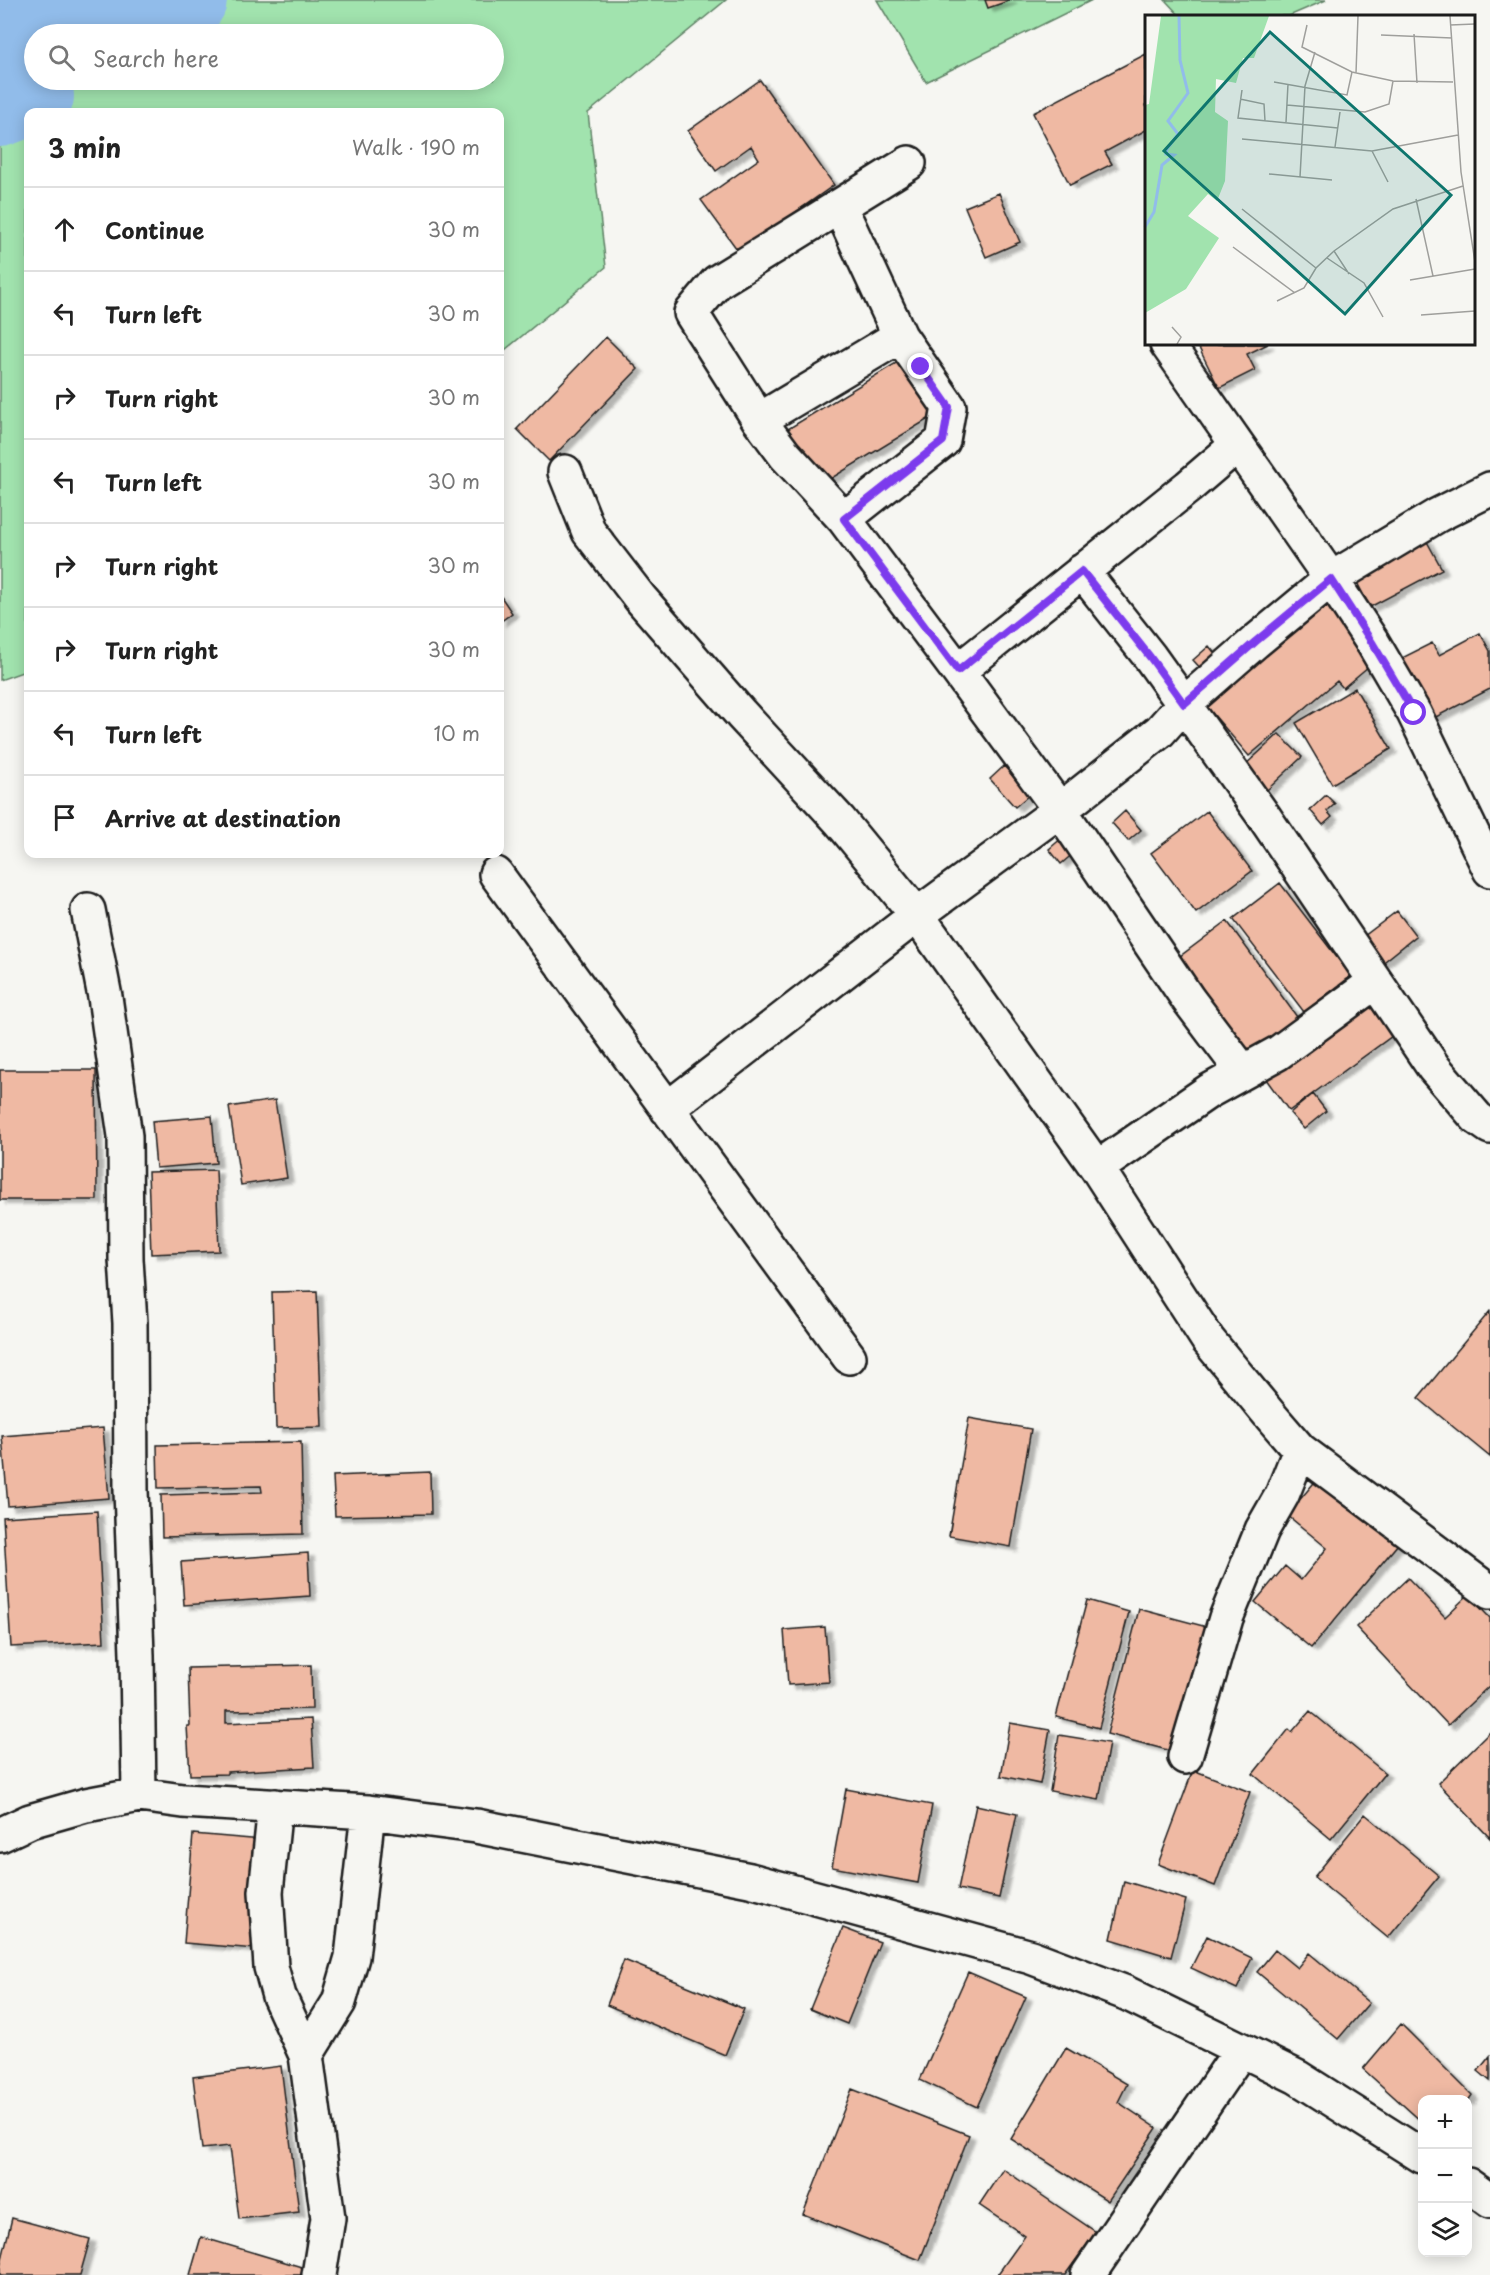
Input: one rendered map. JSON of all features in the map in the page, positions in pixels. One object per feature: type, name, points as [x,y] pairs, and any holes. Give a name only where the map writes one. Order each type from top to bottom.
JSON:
[{"type":"street","points":[[909,163],[717,282],[691,313],[759,420],[785,455],[844,519],[958,671],[1060,810],[1181,989],[1243,1072]]},
{"type":"street","points":[[840,207],[900,336],[949,407],[943,441],[844,519]]},
{"type":"street","points":[[759,420],[900,336]]},
{"type":"street","points":[[1168,345],[1331,579],[1373,644],[1414,713],[1490,870]]},
{"type":"street","points":[[958,671],[1188,488],[1237,445]]},
{"type":"street","points":[[565,472],[589,532],[640,598],[741,714],[840,821],[917,915],[1097,1168],[1208,1340],[1300,1450],[1490,1592]]},
{"type":"street","points":[[667,1109],[917,915],[1060,810],[1160,731],[1184,704],[1331,579],[1438,515],[1490,489]]},
{"type":"street","points":[[1082,571],[1143,648],[1263,815],[1434,1068],[1478,1118],[1490,1127]]},
{"type":"street","points":[[496,874],[605,1020],[667,1109],[849,1357]]},
{"type":"street","points":[[88,910],[105,997],[125,1136],[139,1796]]},
{"type":"street","points":[[1097,1168],[1209,1091],[1278,1053],[1375,982]]},
{"type":"street","points":[[1185,1757],[1226,1618],[1262,1530],[1282,1495],[1300,1450]]},
{"type":"street","points":[[0,1835],[30,1821],[86,1805],[139,1796],[183,1801],[368,1812],[476,1826],[760,1883],[1031,1958],[1126,1993],[1297,2077],[1418,2153]]},
{"type":"street","points":[[275,1806],[266,1892],[271,1966],[279,1996],[306,2055],[328,2218],[319,2275]]},
{"type":"street","points":[[306,2055],[339,2002],[352,1957],[368,1812]]},
{"type":"street","points":[[1088,2275],[1241,2050]]},
{"type":"street","points":[[1472,2188],[1490,2201]]},
{"type":"green space","points":[[0,0],[726,0],[588,113],[606,267],[504,351],[504,108],[24,108],[24,671],[0,680]]},
{"type":"green space","points":[[877,0],[1092,0],[926,82]]},
{"type":"green space","points":[[1165,0],[1326,0],[1291,15],[1179,15]]},
{"type":"building","points":[[985,0],[1011,0],[988,8]]},
{"type":"building","points":[[1145,55],[1145,131],[1105,152],[1112,164],[1070,185],[1033,113]]},
{"type":"building","points":[[760,80],[834,185],[739,252],[701,200],[759,159],[751,146],[716,171],[688,131]]},
{"type":"building","points":[[999,193],[1020,242],[986,257],[965,207]]},
{"type":"building","points":[[606,337],[638,369],[549,461],[517,429]]},
{"type":"building","points":[[1198,345],[1266,345],[1247,354],[1255,370],[1219,388]]},
{"type":"building","points":[[901,360],[935,415],[817,487],[783,432]]},
{"type":"building","points":[[1425,538],[1442,569],[1370,607],[1353,575]]},
{"type":"building","points":[[1323,598],[1375,661],[1343,688],[1337,681],[1249,756],[1201,700]]},
{"type":"building","points":[[504,601],[512,613],[504,619]]},
{"type":"building","points":[[1480,633],[1490,651],[1490,689],[1430,720],[1398,660],[1432,643],[1439,655]]},
{"type":"building","points":[[1209,646],[1217,656],[1202,670],[1193,660]]},
{"type":"building","points":[[1355,688],[1391,749],[1332,784],[1296,723]]},
{"type":"building","points":[[1279,734],[1302,757],[1267,790],[1244,766]]},
{"type":"building","points":[[1004,766],[1029,795],[1015,807],[990,779]]},
{"type":"building","points":[[1326,795],[1335,804],[1327,811],[1332,817],[1323,825],[1310,810]]},
{"type":"building","points":[[1125,811],[1141,830],[1128,841],[1112,823]]},
{"type":"building","points":[[1207,811],[1252,871],[1196,913],[1151,853]]},
{"type":"building","points":[[1070,831],[1082,846],[1061,864],[1049,849]]},
{"type":"building","points":[[1280,883],[1351,976],[1304,1012],[1233,919]]},
{"type":"building","points":[[1397,911],[1416,936],[1375,969],[1355,943]]},
{"type":"building","points":[[1227,921],[1300,1021],[1252,1056],[1179,957]]},
{"type":"building","points":[[1366,1000],[1392,1036],[1289,1111],[1263,1075]]},
{"type":"building","points":[[0,1070],[96,1070],[97,1200],[0,1200]]},
{"type":"building","points":[[1313,1094],[1326,1111],[1304,1129],[1290,1113]]},
{"type":"building","points":[[275,1100],[287,1178],[241,1185],[229,1107]]},
{"type":"building","points":[[212,1116],[216,1163],[156,1168],[152,1121]]},
{"type":"building","points":[[216,1170],[219,1251],[151,1254],[148,1172]]},
{"type":"building","points":[[317,1291],[322,1427],[276,1428],[272,1292]]},
{"type":"building","points":[[1490,1311],[1490,1457],[1418,1398]]},
{"type":"building","points":[[969,1418],[1031,1429],[1011,1547],[949,1536]]},
{"type":"building","points":[[103,1428],[109,1498],[8,1506],[2,1436]]},
{"type":"building","points":[[301,1442],[303,1534],[162,1537],[161,1495],[262,1492],[261,1486],[158,1488],[157,1445]]},
{"type":"building","points":[[430,1472],[431,1514],[335,1516],[333,1476]]},
{"type":"building","points":[[1318,1478],[1398,1544],[1311,1648],[1255,1602],[1285,1566],[1301,1580],[1327,1548],[1287,1515]]},
{"type":"building","points":[[97,1511],[104,1642],[11,1647],[3,1517]]},
{"type":"building","points":[[308,1553],[310,1596],[184,1605],[181,1562]]},
{"type":"building","points":[[1408,1578],[1445,1617],[1468,1595],[1490,1618],[1490,1685],[1448,1725],[1356,1627]]},
{"type":"building","points":[[1087,1600],[1129,1612],[1099,1728],[1056,1717]]},
{"type":"building","points":[[1139,1609],[1207,1627],[1175,1752],[1107,1734]]},
{"type":"building","points":[[825,1627],[829,1682],[788,1685],[784,1630]]},
{"type":"building","points":[[311,1665],[312,1709],[226,1711],[226,1723],[311,1719],[314,1767],[190,1775],[187,1726],[190,1726],[188,1668]]},
{"type":"building","points":[[1310,1711],[1385,1773],[1331,1839],[1253,1774],[1289,1729],[1292,1732]]},
{"type":"building","points":[[1010,1723],[1050,1730],[1040,1784],[1001,1776]]},
{"type":"building","points":[[1490,1732],[1490,1838],[1438,1783]]},
{"type":"building","points":[[1059,1735],[1109,1743],[1099,1800],[1050,1791]]},
{"type":"building","points":[[1193,1770],[1250,1792],[1215,1886],[1158,1864]]},
{"type":"building","points":[[846,1789],[932,1805],[918,1883],[832,1867]]},
{"type":"building","points":[[976,1805],[1017,1814],[999,1898],[958,1889]]},
{"type":"building","points":[[1365,1814],[1439,1876],[1388,1938],[1314,1877]]},
{"type":"building","points":[[193,1834],[264,1840],[256,1949],[184,1943]]},
{"type":"building","points":[[1124,1881],[1186,1900],[1171,1957],[1111,1939]]},
{"type":"building","points":[[843,1928],[880,1942],[847,2024],[810,2009]]},
{"type":"building","points":[[1207,1936],[1252,1958],[1237,1989],[1191,1968]]},
{"type":"building","points":[[1275,1950],[1297,1968],[1309,1953],[1369,2003],[1338,2039],[1257,1972]]},
{"type":"building","points":[[624,1960],[744,2009],[725,2055],[607,2005]]},
{"type":"building","points":[[968,1972],[1026,1997],[977,2107],[920,2080]]},
{"type":"building","points":[[1401,2024],[1472,2095],[1418,2095],[1418,2118],[1363,2069]]},
{"type":"building","points":[[1066,2048],[1127,2084],[1118,2102],[1157,2128],[1108,2201],[1011,2139]]},
{"type":"building","points":[[1490,2056],[1490,2081],[1478,2071]]},
{"type":"building","points":[[281,2066],[299,2212],[239,2219],[230,2146],[202,2149],[193,2077]]},
{"type":"building","points":[[852,2089],[969,2135],[920,2260],[803,2214]]},
{"type":"building","points":[[1003,2169],[1096,2232],[1065,2275],[997,2275],[1025,2236],[979,2205]]},
{"type":"building","points":[[12,2218],[90,2239],[80,2275],[0,2275]]},
{"type":"building","points":[[201,2237],[305,2268],[303,2275],[190,2275]]},
{"type":"waterway","points":[[0,38],[36,14],[81,10],[154,12],[190,0]]},
{"type":"waterway","points":[[0,110],[37,96],[36,90]]},
{"type":"route","points":[[921,367],[949,407],[943,441],[844,519],[958,671],[1082,571],[1184,704],[1331,579],[1414,713]]}]
